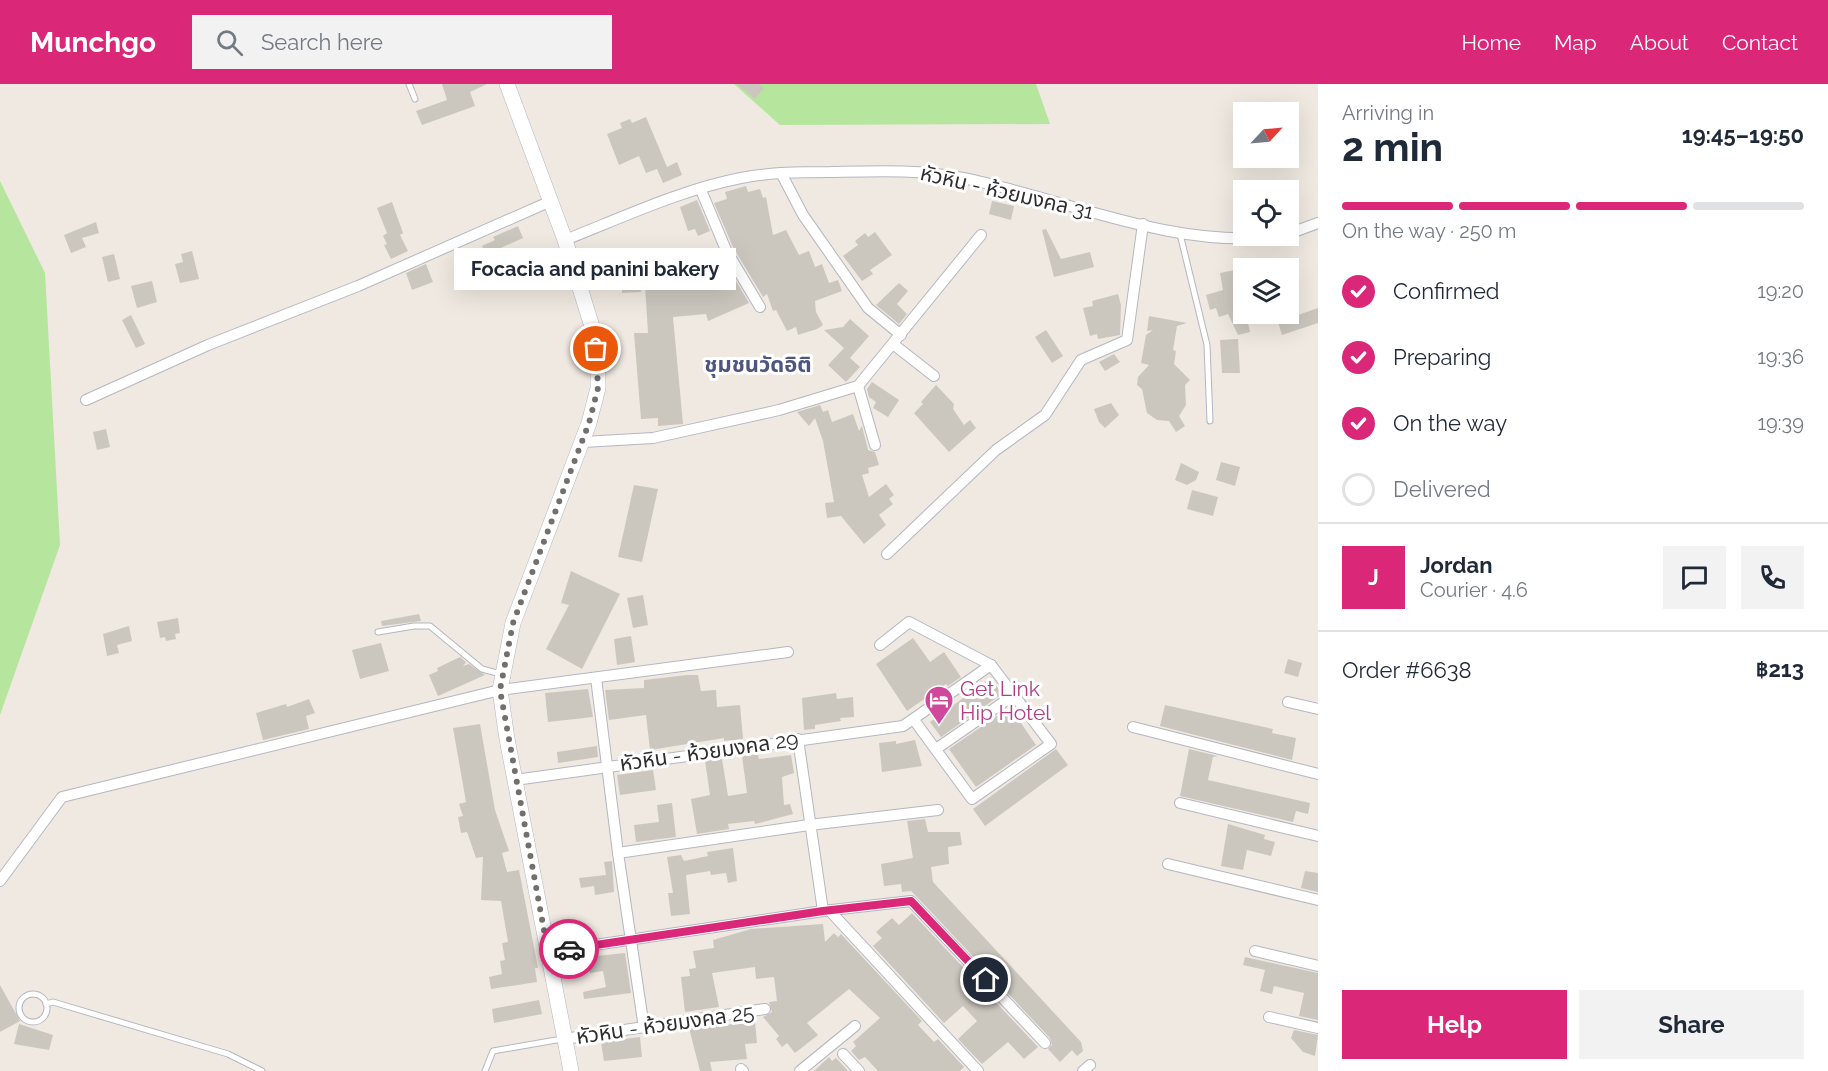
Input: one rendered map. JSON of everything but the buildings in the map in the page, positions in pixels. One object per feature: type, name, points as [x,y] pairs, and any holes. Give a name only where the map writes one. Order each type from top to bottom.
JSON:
[{"type":"main road","points":[[507,84],[565,240],[595,336],[598,363],[598,388],[583,442],[513,623],[500,690],[570,1071]]},
{"type":"street","name":"หัวหิน - ห้วยมงคล 31","points":[[565,240],[701,189],[740,178],[781,173],[905,170],[962,178],[1180,234],[1233,239]]},
{"type":"street","points":[[781,173],[803,215],[868,308],[934,376]]},
{"type":"street","points":[[701,189],[726,250],[760,307]]},
{"type":"street","points":[[86,400],[208,345],[358,286],[552,201]]},
{"type":"street","points":[[1299,230],[1318,223]]},
{"type":"street","points":[[887,554],[996,450],[1045,416],[1081,360],[1127,340],[1143,224]]},
{"type":"street","points":[[583,442],[653,438],[779,410],[858,386],[981,235]]},
{"type":"street","points":[[858,386],[874,445]]},
{"type":"street","points":[[880,645],[909,622],[990,665],[1051,744],[972,799],[914,720],[990,665]]},
{"type":"street","points":[[0,881],[62,797],[500,690],[788,652]]},
{"type":"street","points":[[596,678],[618,853],[644,1028]]},
{"type":"street","points":[[936,749],[1014,695]]},
{"type":"street","points":[[1288,702],[1318,710]]},
{"type":"street","name":"หัวหิน - ห้วยมงคล 29","points":[[515,780],[606,765],[903,726],[914,720]]},
{"type":"street","points":[[1133,727],[1318,774]]},
{"type":"street","points":[[798,739],[809,825],[826,911],[978,1071]]},
{"type":"street","points":[[1180,803],[1318,836]]},
{"type":"street","points":[[618,853],[809,825],[938,810]]},
{"type":"street","points":[[1168,864],[1318,900]]},
{"type":"street","points":[[548,952],[826,911],[911,901],[1045,1043]]},
{"type":"street","points":[[1255,951],[1318,966]]},
{"type":"street","name":"หัวหิน - ห้วยมงคล 25","points":[[564,1039],[765,1009]]},
{"type":"street","points":[[1269,1017],[1318,1028]]},
{"type":"street","points":[[801,1071],[855,1026]]},
{"type":"street","points":[[843,1054],[859,1071]]},
{"type":"lane","points":[[409,84],[415,99]]},
{"type":"lane","points":[[1180,234],[1207,345],[1210,420]]},
{"type":"lane","points":[[378,632],[414,626],[430,626],[482,669],[502,674]]},
{"type":"lane","points":[[29,995],[38,996],[46,1004],[46,1014],[36,1022],[24,1018],[20,1010],[22,1001],[29,995]]},
{"type":"lane","points":[[46,1004],[53,1002],[228,1054],[262,1071]]},
{"type":"lane","points":[[485,1071],[493,1052],[564,1039]]},
{"type":"green space","points":[[734,84],[1036,84],[1050,124],[780,125]]},
{"type":"green space","points":[[0,181],[45,273],[60,545],[0,715]]},
{"type":"way so far","points":[[569,949],[548,952],[507,739],[500,690],[513,623],[564,494],[589,423],[598,388],[596,349]]},
{"type":"place","name":"Focacia and panini bakery","points":[[596,349]]},
{"type":"place","name":"Get Link Hip Hotel","points":[[939,726]]},
{"type":"district","name":"ชุมชนวัดอิติ","points":[[758,364]]},
{"type":"route","points":[[569,949],[823,911],[911,901],[986,980]]}]
